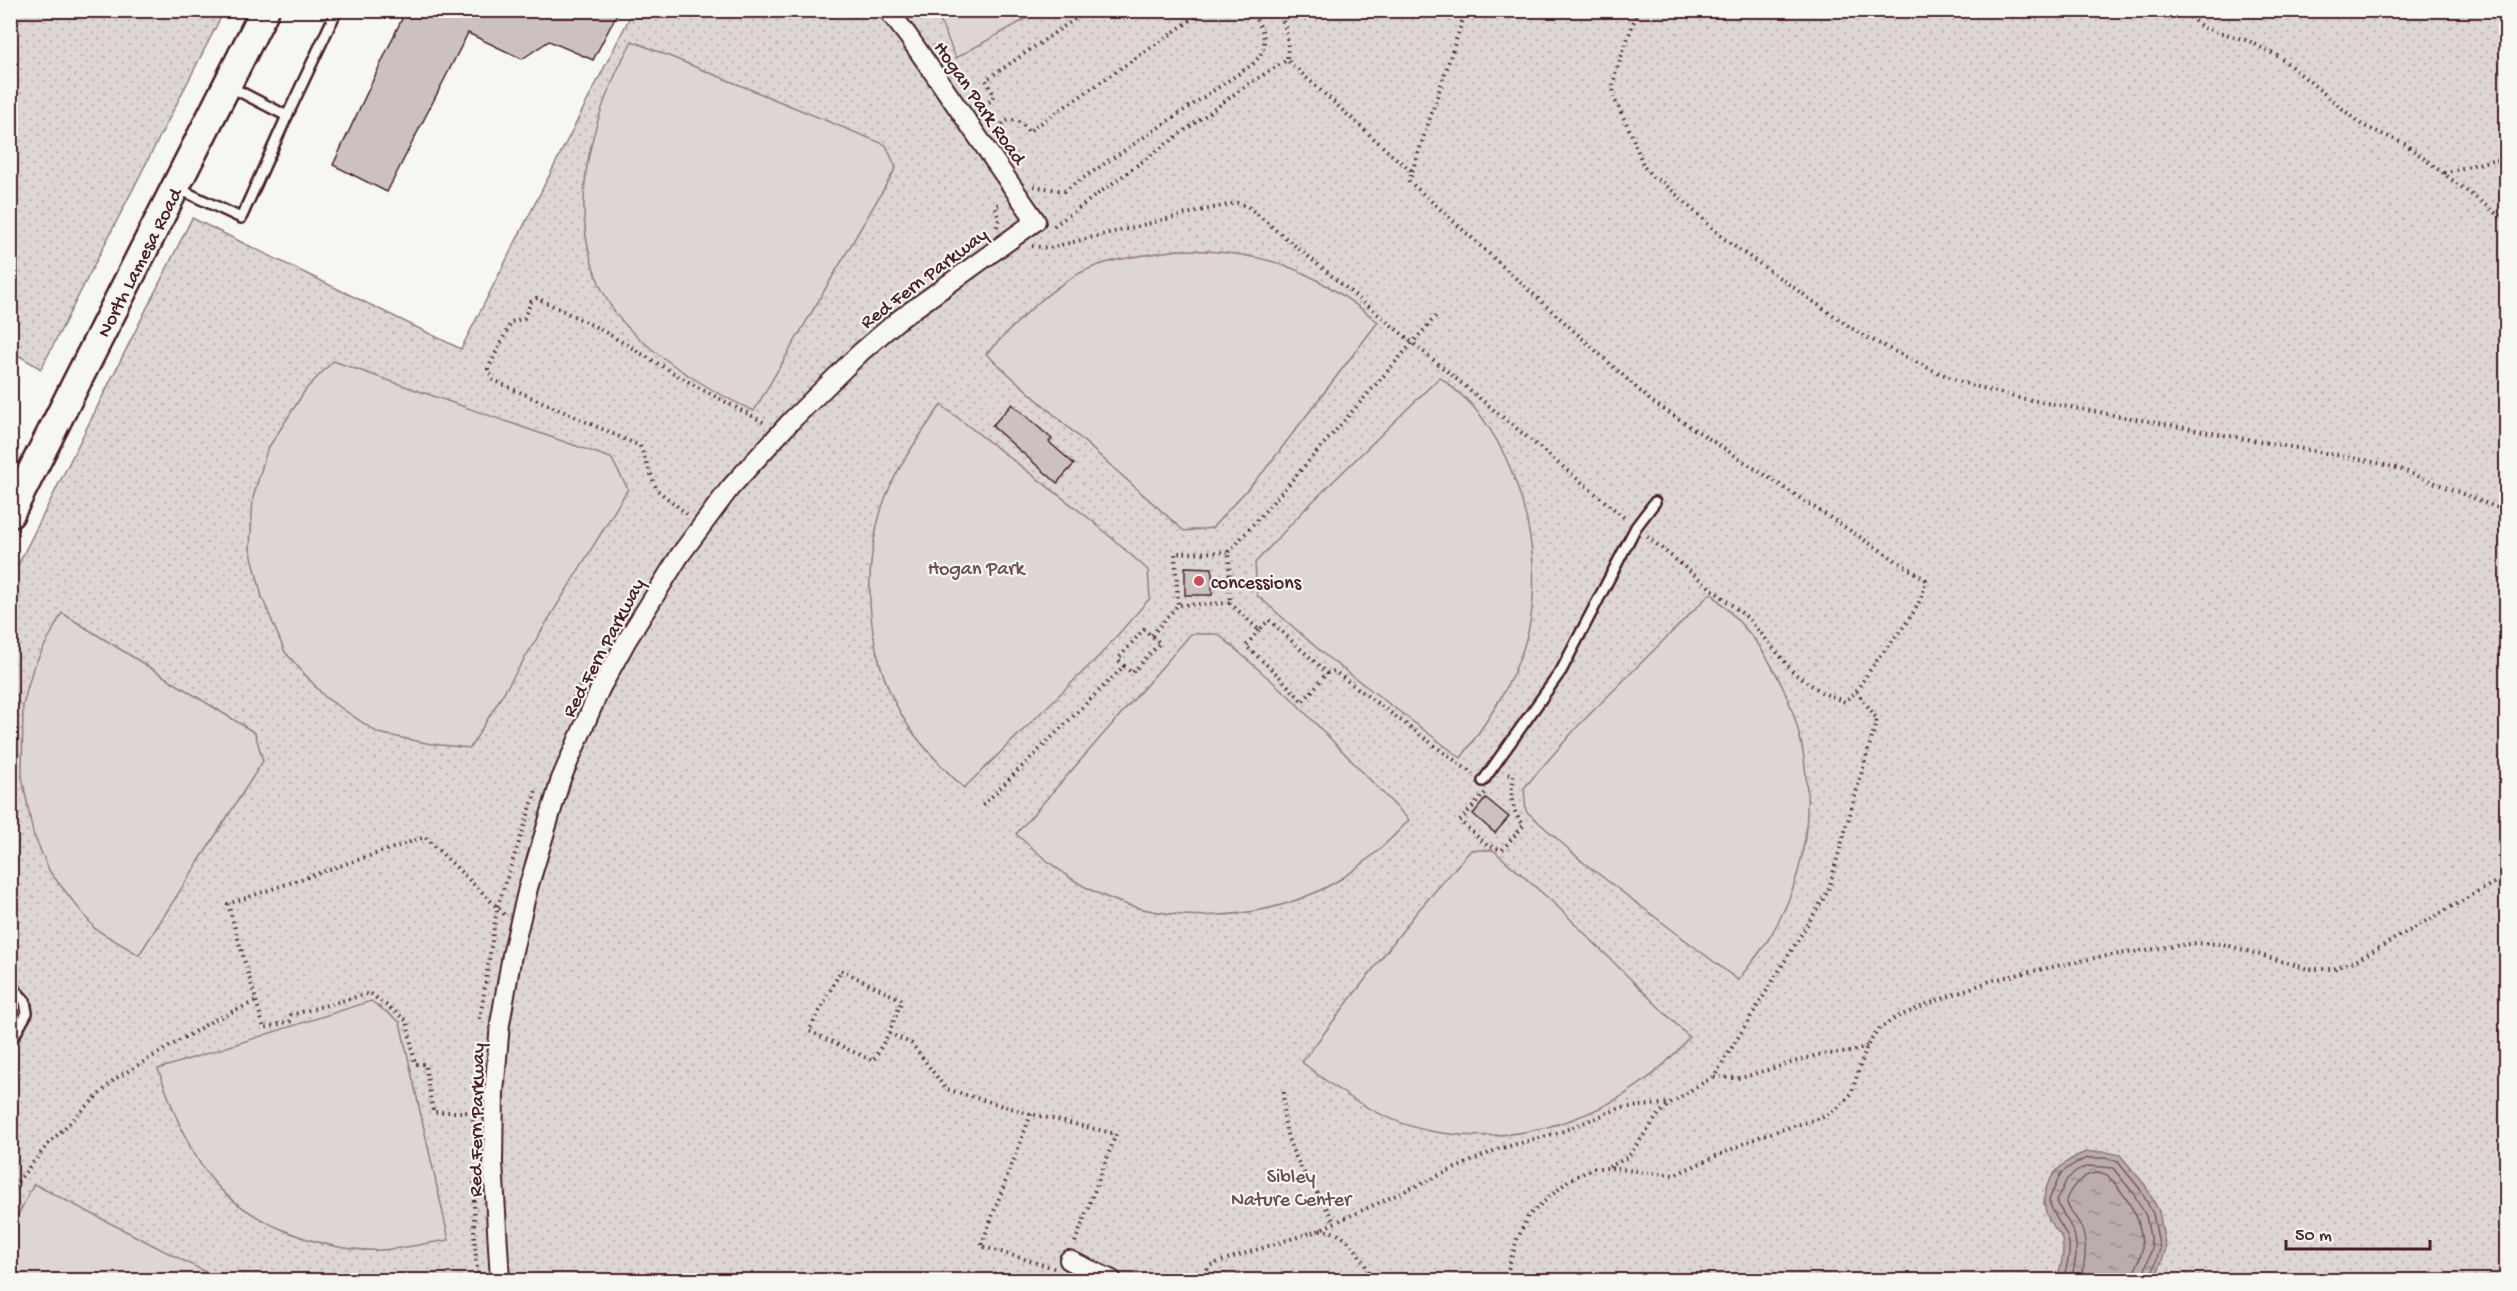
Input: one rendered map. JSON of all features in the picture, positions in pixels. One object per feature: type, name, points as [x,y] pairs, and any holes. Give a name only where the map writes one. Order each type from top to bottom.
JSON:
[{"type":"main road","name":"North Lamesa Road","points":[[10,514],[265,10]]},
{"type":"street","name":"Hogan Park Road","points":[[888,10],[1016,192],[1040,230]]},
{"type":"street","name":"Red Fern Parkway","points":[[500,1281],[493,1181],[494,1093],[500,1024],[518,927],[528,888],[561,779],[600,689],[627,640],[680,555],[730,488],[780,433],[861,352],[897,321],[1040,230]]},
{"type":"street","points":[[1065,1260],[1112,1281]]},
{"type":"lane","points":[[176,188],[241,218],[337,10]]},
{"type":"lane","points":[[227,85],[287,116]]},
{"type":"lane","points":[[1486,784],[1561,671],[1636,527],[1655,502]]},
{"type":"lane","points":[[10,984],[25,1001],[27,1013],[10,1043]]},
{"type":"path","points":[[982,114],[977,107],[991,101],[994,95],[986,80],[1088,10]]},
{"type":"path","points":[[992,128],[998,137],[1004,121],[1017,120],[1028,132],[1201,13],[1199,10]]},
{"type":"path","points":[[997,229],[999,219],[995,206],[1029,183],[1042,188],[1064,191],[1253,64],[1263,52],[1266,41],[1259,23],[1249,10]]},
{"type":"path","points":[[1278,10],[1286,26],[1289,45],[1287,60]]},
{"type":"path","points":[[1287,60],[1247,85],[1040,230],[1030,246],[1048,248],[1238,203],[1247,206],[1749,619],[1795,674],[1823,693],[1845,702],[1857,692],[1872,666],[1910,619],[1926,580],[1651,401],[1408,181],[1466,10]]},
{"type":"path","points":[[1638,10],[1616,70],[1613,86],[1614,98],[1644,167],[1724,239],[1860,334],[1930,369],[1964,383],[2004,394],[2374,462],[2400,469],[2506,511]]},
{"type":"path","points":[[2180,10],[2204,28],[2249,41],[2281,58],[2362,124],[2404,144],[2506,221]]},
{"type":"path","points":[[1287,60],[1412,171]]},
{"type":"path","points":[[2444,173],[2492,160],[2506,160]]},
{"type":"path","points":[[687,514],[657,490],[640,446],[493,380],[488,369],[511,322],[524,318],[531,302],[537,298],[600,329],[780,433]]},
{"type":"path","points":[[1230,603],[1229,552],[1436,316]]},
{"type":"path","points":[[762,422],[770,416]]},
{"type":"path","points":[[682,520],[694,504]]},
{"type":"path","points":[[1151,636],[1178,604],[1176,553],[1229,552]]},
{"type":"path","points":[[1178,604],[1230,603],[1259,630]]},
{"type":"path","points":[[1327,673],[1269,620],[1246,646],[1303,702],[1327,673],[1334,671],[1486,784]]},
{"type":"path","points":[[1144,629],[1160,643],[1131,673],[1124,666],[1118,659],[1144,629]]},
{"type":"path","points":[[983,805],[1124,666]]},
{"type":"path","points":[[566,715],[584,678]]},
{"type":"path","points":[[1609,1168],[1628,1157],[1671,1103],[1715,1075],[1828,891],[1877,719],[1857,692]]},
{"type":"path","points":[[1508,771],[1514,775],[1511,790],[1512,804],[1515,815],[1524,825],[1502,850],[1487,845],[1460,821],[1486,784],[1508,771]]},
{"type":"path","points":[[480,1020],[497,908],[537,788]]},
{"type":"path","points":[[473,1112],[433,1112],[425,1064],[415,1064],[407,1021],[370,993],[291,1015],[290,1021],[264,1028],[228,904],[425,837],[518,927]]},
{"type":"path","points":[[1505,1281],[1516,1242],[1528,1216],[1569,1180],[1594,1168],[1674,1175],[1761,1136],[1822,1117],[1839,1107],[1851,1094],[1867,1046],[1879,1029],[1896,1017],[1994,980],[2143,949],[2196,943],[2223,944],[2308,969],[2333,969],[2356,960],[2506,876]]},
{"type":"path","points":[[841,970],[902,1000],[889,1033],[873,1061],[809,1031],[841,970]]},
{"type":"path","points":[[10,1191],[50,1143],[115,1079],[212,1021],[256,1001]]},
{"type":"path","points":[[889,1033],[912,1044],[946,1089],[1031,1114],[1116,1134],[1065,1260],[981,1246],[1031,1114]]},
{"type":"path","points":[[1312,1233],[1498,1149],[1558,1133],[1620,1107],[1671,1103],[1716,1076],[1741,1078],[1817,1055],[1850,1052],[1867,1046]]},
{"type":"path","points":[[1284,1092],[1284,1116],[1289,1146],[1334,1222]]},
{"type":"path","points":[[473,1132],[474,1100]]},
{"type":"path","points":[[474,1173],[474,1235],[478,1281]]},
{"type":"path","points":[[1201,1281],[1209,1266],[1322,1230],[1334,1232],[1354,1247],[1372,1281]]},
{"type":"green space","points":[[10,11],[224,11],[41,369],[16,354],[11,341]]},
{"type":"green space","name":"Hogan Park","points":[[633,11],[2506,11],[2506,1280],[11,1280],[10,581],[192,218],[461,349]]},
{"type":"green space","points":[[936,11],[1040,11],[956,58]]},
{"type":"green space","points":[[632,41],[886,145],[896,168],[754,411],[695,379],[635,335],[609,303],[594,271],[586,238],[584,204],[586,170],[593,137],[604,104]]},
{"type":"green space","points":[[1178,250],[1237,254],[1286,266],[1331,288],[1378,322],[1264,471],[1212,528],[1184,531],[986,354],[1042,300],[1080,273],[1115,260]]},
{"type":"green space","points":[[333,361],[611,458],[628,489],[470,748],[431,744],[378,733],[325,697],[285,652],[262,597],[250,548],[253,498],[267,450],[306,389]]},
{"type":"green space","points":[[1440,377],[1471,404],[1489,428],[1505,456],[1517,486],[1526,519],[1532,552],[1534,585],[1531,616],[1519,661],[1505,690],[1461,758],[1326,656],[1257,595],[1255,563],[1305,509]]},
{"type":"green space","points":[[941,405],[1090,519],[1148,570],[1150,598],[1100,655],[964,788],[922,744],[895,702],[876,649],[870,592],[875,535],[887,493],[900,467]]},
{"type":"green space","points":[[1711,593],[1755,640],[1780,681],[1794,717],[1803,754],[1807,792],[1806,831],[1799,868],[1786,905],[1768,940],[1738,980],[1584,863],[1526,811],[1524,788],[1578,726]]},
{"type":"green space","points":[[62,613],[255,733],[263,761],[139,955],[95,929],[50,872],[33,833],[22,777],[23,705],[33,668]]},
{"type":"green space","points":[[1191,634],[1218,634],[1290,697],[1409,820],[1378,851],[1344,877],[1284,904],[1251,912],[1184,915],[1119,902],[1089,889],[1060,871],[1016,834]]},
{"type":"green space","points":[[1471,850],[1493,850],[1555,904],[1689,1037],[1665,1064],[1637,1086],[1606,1105],[1573,1119],[1538,1129],[1502,1135],[1466,1135],[1430,1131],[1395,1121],[1346,1095],[1302,1062],[1416,913]]},
{"type":"green space","points":[[371,1001],[400,1022],[449,1240],[381,1250],[358,1249],[333,1246],[308,1239],[259,1218],[238,1204],[204,1169],[184,1133],[158,1069]]},
{"type":"green space","points":[[34,1184],[221,1280],[11,1280],[11,1237],[17,1217]]},
{"type":"water","points":[[2086,1152],[2120,1155],[2145,1185],[2159,1211],[2166,1249],[2155,1280],[2056,1280],[2062,1261],[2063,1245],[2061,1236],[2050,1223],[2045,1208],[2046,1187],[2051,1178],[2066,1163]]},
{"type":"building","points":[[406,10],[619,10],[593,60],[549,41],[522,59],[468,33],[387,192],[333,165]]},
{"type":"building","points":[[1012,404],[1052,439],[1049,442],[1074,464],[1057,483],[992,426]]},
{"type":"building","name":"concessions","points":[[1185,567],[1212,568],[1212,595],[1185,595]]},
{"type":"building","points":[[1486,798],[1509,817],[1495,833],[1473,814]]},
{"type":"place","name":"concessions","points":[[1199,581]]},
{"type":"park label","name":"Sibley Nature Center","points":[[1291,1186]]}]
